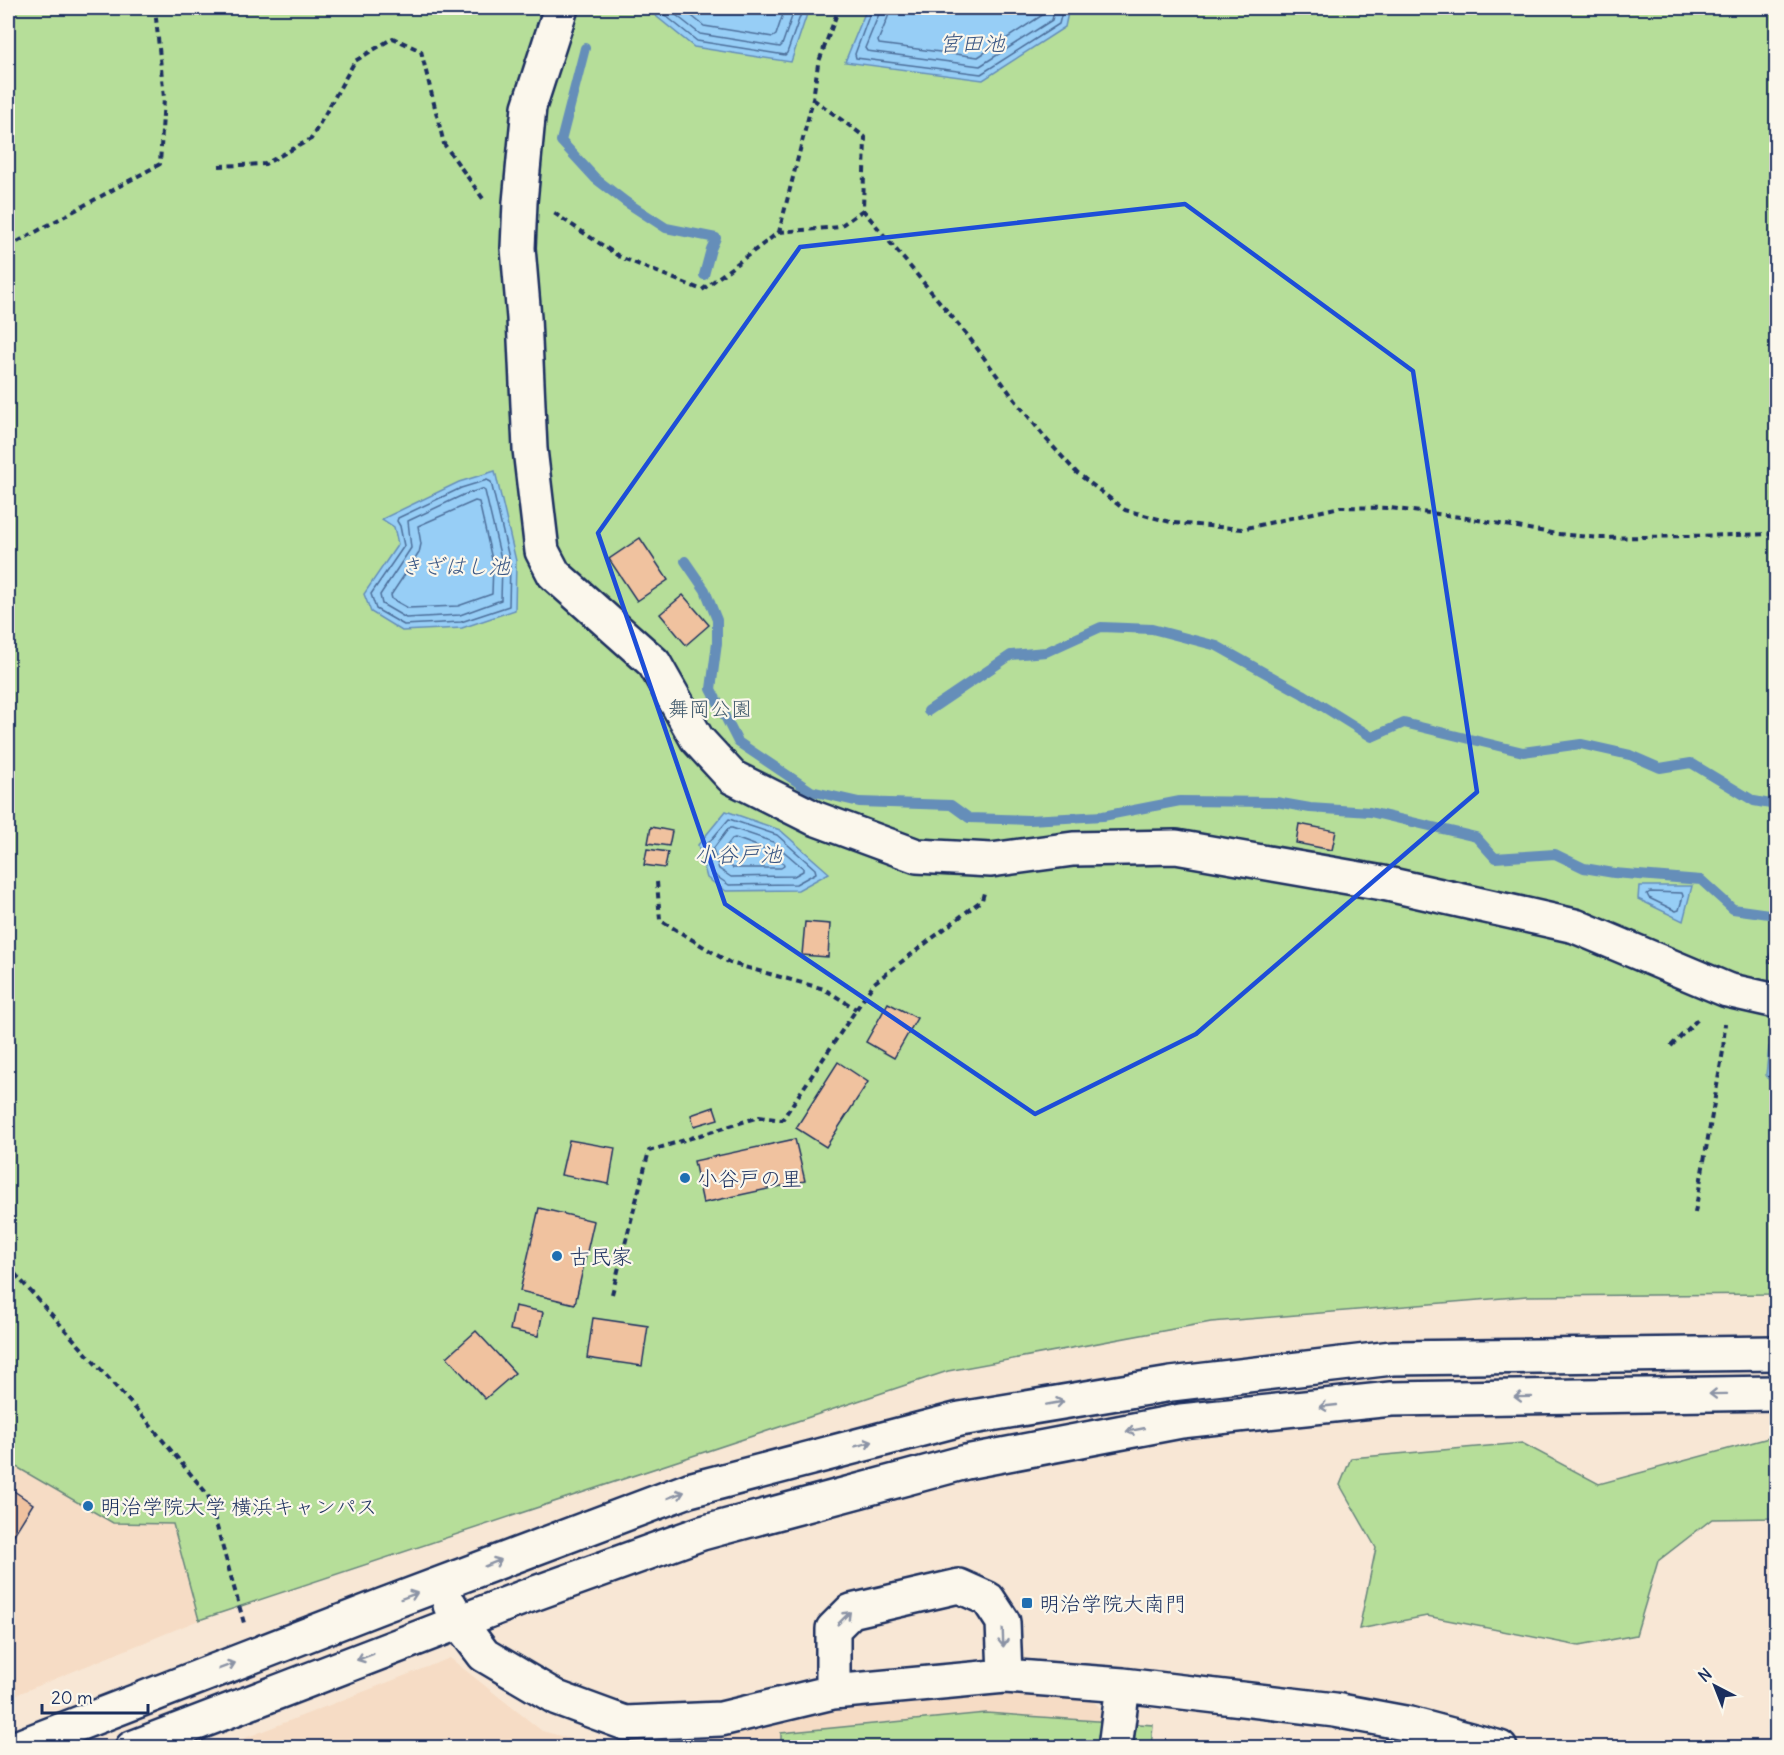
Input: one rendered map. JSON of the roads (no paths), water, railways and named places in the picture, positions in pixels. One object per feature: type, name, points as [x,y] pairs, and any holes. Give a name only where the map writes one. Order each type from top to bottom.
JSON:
[{"type":"street","points":[[561,8],[529,107],[518,248],[524,318],[530,449],[542,551],[554,574],[654,663],[697,739],[732,777],[814,818],[917,856],[990,860],[1073,849],[1176,847],[1360,879],[1575,926],[1727,990],[1776,1000]]},
{"type":"street","points":[[15,1748],[689,1490],[960,1419],[1171,1384],[1392,1358],[1776,1353]]},
{"type":"street","points":[[132,1748],[459,1622],[702,1533],[966,1462],[1181,1421],[1392,1399],[1776,1393]]},
{"type":"street","points":[[439,1584],[459,1622],[484,1654],[557,1698],[625,1723],[721,1719],[833,1692],[1005,1676],[1124,1685],[1335,1710],[1410,1724],[1500,1748]]},
{"type":"street","points":[[833,1692],[833,1629],[851,1611],[959,1587],[988,1599],[1003,1622],[1005,1676]]},
{"type":"street","points":[[1115,1748],[1124,1685]]},
{"type":"water","points":[[646,8],[809,8],[791,62],[694,47]]},
{"type":"water","name":"宮田池","points":[[867,8],[1069,8],[1065,27],[983,80],[845,62]]},
{"type":"water","name":"きざはし池","points":[[495,471],[516,561],[515,610],[462,628],[402,631],[371,612],[364,594],[398,544],[394,527],[382,519],[459,482]]},
{"type":"water","name":"小谷戸池","points":[[726,811],[780,830],[829,873],[798,890],[726,891],[707,878],[698,845]]},
{"type":"water","points":[[1639,886],[1692,886],[1683,921],[1638,899]]},
{"type":"water","points":[[1776,1036],[1776,1090],[1766,1075],[1769,1047]]},
{"type":"waterway","points":[[585,48],[561,141],[596,179],[666,228],[716,238],[704,275]]},
{"type":"waterway","points":[[685,561],[705,590],[717,620],[717,643],[711,689],[738,742],[811,791],[859,802],[951,805],[969,818],[1029,820],[1103,816],[1180,801],[1276,802],[1310,808],[1370,812],[1476,837],[1495,858],[1555,854],[1584,868],[1614,873],[1701,880],[1733,909],[1776,915]]},
{"type":"waterway","points":[[928,711],[1011,655],[1046,652],[1101,627],[1152,629],[1217,646],[1303,694],[1372,737],[1404,723],[1523,752],[1581,744],[1630,755],[1660,768],[1691,763],[1754,801],[1776,805]]},
{"type":"place","name":"小谷戸の里","points":[[685,1178]]},
{"type":"place","name":"古民家","points":[[557,1256]]},
{"type":"place","name":"明治学院大学 横浜キャンパス","points":[[88,1506]]},
{"type":"place","name":"明治学院大南門","points":[[1027,1603]]},
{"type":"park label","name":"舞岡公園","points":[[710,708]]}]
